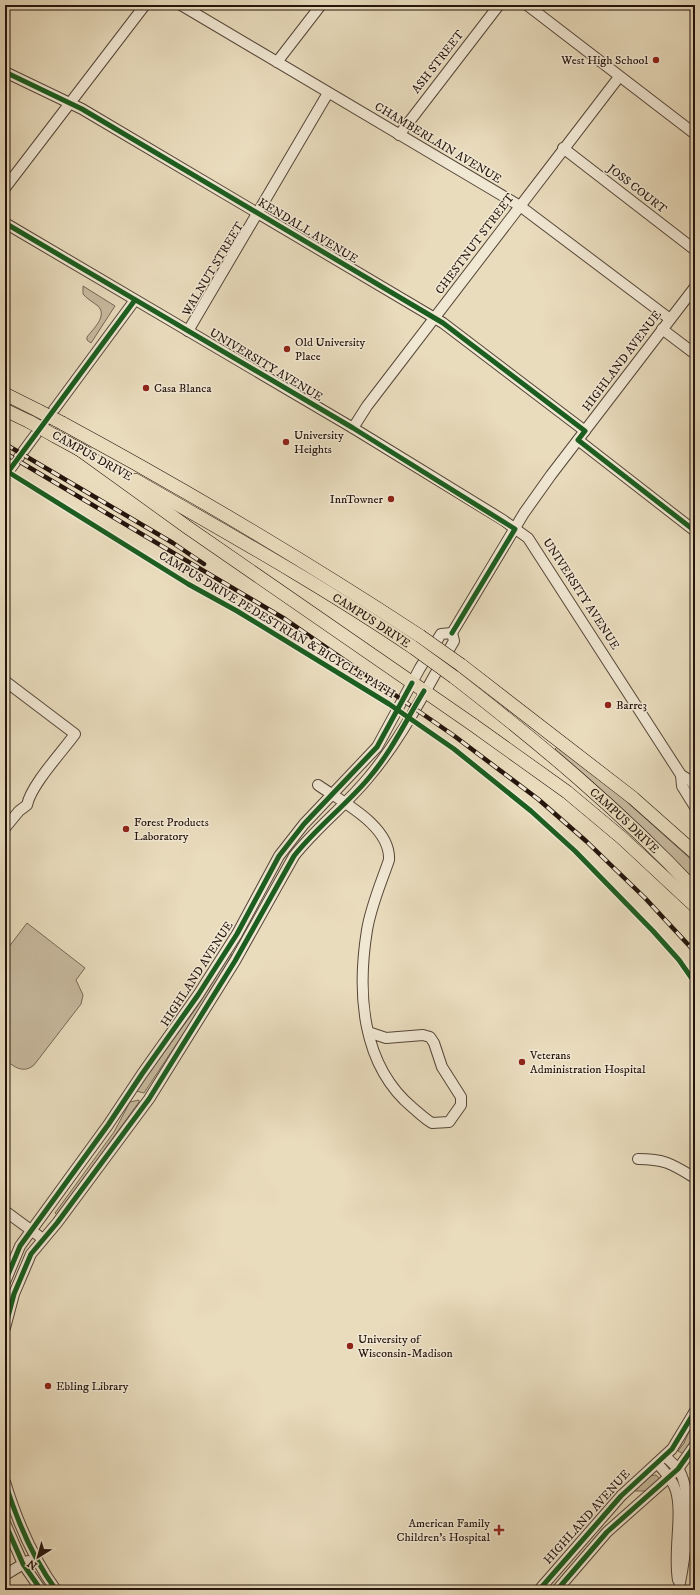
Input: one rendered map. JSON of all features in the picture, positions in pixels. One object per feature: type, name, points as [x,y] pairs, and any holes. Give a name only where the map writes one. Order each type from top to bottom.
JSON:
[{"type":"main road","name":"CAMPUS DRIVE","points":[[5,394],[140,465],[318,570],[420,636],[461,665],[633,798],[695,853]]},
{"type":"main road","name":"CAMPUS DRIVE","points":[[5,410],[53,434],[273,559],[379,624],[414,648],[454,677],[533,739],[595,791],[695,890]]},
{"type":"main road","points":[[79,449],[187,527],[424,691],[573,797],[622,838],[695,906]]},
{"type":"street","points":[[5,188],[145,5]]},
{"type":"street","name":"CHAMBERLAIN AVENUE","points":[[181,5],[520,206],[670,319]]},
{"type":"street","points":[[277,62],[321,5]]},
{"type":"street","name":"ASH STREET","points":[[399,135],[499,5]]},
{"type":"street","points":[[527,5],[695,134]]},
{"type":"street","name":"KENDALL AVENUE","points":[[5,72],[70,104],[435,318],[585,431]]},
{"type":"street","name":"CHESTNUT STREET","points":[[353,428],[368,406],[619,76]]},
{"type":"street","name":"WALNUT STREET","points":[[188,331],[328,93]]},
{"type":"street","name":"JOSS COURT","points":[[563,148],[695,250]]},
{"type":"street","name":"UNIVERSITY AVENUE","points":[[5,223],[353,428],[515,529],[532,542],[681,775]]},
{"type":"street","name":"HIGHLAND AVENUE","points":[[5,1328],[22,1273],[31,1254],[149,1099],[235,961],[294,856],[303,844],[345,803],[389,752],[454,641],[452,633],[515,529],[545,484],[695,287]]},
{"type":"street","points":[[5,476],[135,300]]},
{"type":"street","points":[[662,329],[695,354]]},
{"type":"street","points":[[578,440],[695,531]]},
{"type":"street","name":"HIGHLAND AVENUE","points":[[5,1282],[20,1246],[108,1125],[198,995],[237,934],[279,856],[298,830],[377,747],[441,634],[452,633]]},
{"type":"street","points":[[5,681],[76,734],[35,787],[29,797],[27,806],[18,812],[5,828]]},
{"type":"street","points":[[681,775],[691,781],[695,787]]},
{"type":"street","points":[[681,775],[682,786],[695,807]]},
{"type":"street","points":[[318,785],[345,803],[377,828],[385,840],[389,854],[368,929],[363,997],[368,1032],[374,1056],[390,1084],[402,1098],[432,1123],[449,1122],[461,1105],[461,1097],[442,1067],[434,1043],[430,1037],[423,1035],[386,1038],[368,1032]]},
{"type":"street","points":[[638,1159],[658,1159],[675,1165],[695,1178]]},
{"type":"street","points":[[5,1211],[43,1239]]},
{"type":"street","name":"HIGHLAND AVENUE","points":[[539,1590],[621,1496],[661,1460],[679,1440],[695,1411]]},
{"type":"street","name":"HIGHLAND AVENUE","points":[[557,1590],[607,1532],[678,1469],[695,1445]]},
{"type":"street","points":[[661,1460],[678,1469],[684,1482],[687,1498],[684,1560],[679,1589]]},
{"type":"street","points":[[661,1460],[676,1491],[678,1502],[676,1557],[679,1589]]},
{"type":"street","points":[[5,1482],[12,1505],[34,1557],[56,1590]]},
{"type":"street","points":[[5,1523],[23,1564],[41,1590]]},
{"type":"street","points":[[5,1575],[34,1557]]},
{"type":"shaded area","points":[[83,286],[115,306],[91,343],[87,340],[87,337],[96,326],[100,318],[101,310],[83,294]]},
{"type":"shaded area","points":[[557,747],[617,793],[695,863],[695,881],[627,813],[555,749]]},
{"type":"shaded area","points":[[27,923],[85,968],[76,980],[83,995],[81,1004],[34,1065],[30,1068],[23,1069],[16,1067],[5,1060],[5,952]]},
{"type":"shaded area","points":[[230,954],[232,955],[197,1013],[144,1093],[136,1091],[197,1007]]},
{"type":"shaded area","points":[[139,1100],[57,1215],[55,1213],[114,1132],[130,1102]]},
{"type":"shaded area","points":[[695,1418],[692,1437],[684,1454],[678,1451],[684,1443]]},
{"type":"shaded area","points":[[656,1475],[660,1479],[646,1491],[635,1491],[649,1476]]},
{"type":"railway","points":[[5,444],[173,543],[204,564]]},
{"type":"railway","points":[[5,453],[285,619],[453,735],[538,799],[586,841],[645,898],[695,952]]},
{"type":"cycle path","points":[[5,72],[82,109],[443,323],[585,431],[578,440],[695,531]]},
{"type":"cycle path","points":[[5,223],[353,428],[515,529],[452,633]]},
{"type":"cycle path","points":[[5,476],[135,300]]},
{"type":"cycle path","name":"CAMPUS DRIVE PEDESTRIAN & BICYCLE PATH","points":[[5,470],[188,584],[237,611],[389,704],[454,749],[531,811],[575,851],[653,931],[679,960],[695,983]]},
{"type":"cycle path","points":[[5,1282],[20,1246],[108,1125],[198,995],[237,934],[279,856],[304,824],[377,747],[412,683]]},
{"type":"cycle path","points":[[5,1328],[14,1294],[31,1254],[57,1223],[149,1099],[235,961],[294,856],[359,789],[377,768],[424,691]]},
{"type":"cycle path","points":[[539,1590],[621,1496],[672,1449],[695,1411]]},
{"type":"cycle path","points":[[557,1590],[607,1532],[678,1469],[695,1445]]},
{"type":"cycle path","points":[[5,1482],[32,1552],[56,1590]]},
{"type":"cycle path","points":[[5,1523],[23,1564],[41,1590]]},
{"type":"place","name":"West High School","points":[[656,60]]},
{"type":"place","name":"Old University Place","points":[[287,349]]},
{"type":"place","name":"Casa Blanca","points":[[146,388]]},
{"type":"place","name":"University Heights","points":[[286,442]]},
{"type":"place","name":"InnTowner","points":[[391,499]]},
{"type":"place","name":"Barre3","points":[[608,705]]},
{"type":"place","name":"Forest Products Laboratory","points":[[126,829]]},
{"type":"place","name":"Veterans Administration Hospital","points":[[522,1062]]},
{"type":"place","name":"University of Wisconsin-Madison","points":[[350,1346]]},
{"type":"place","name":"Ebling Library","points":[[48,1386]]},
{"type":"place","name":"American Family Children's Hospital","points":[[499,1530]]}]
